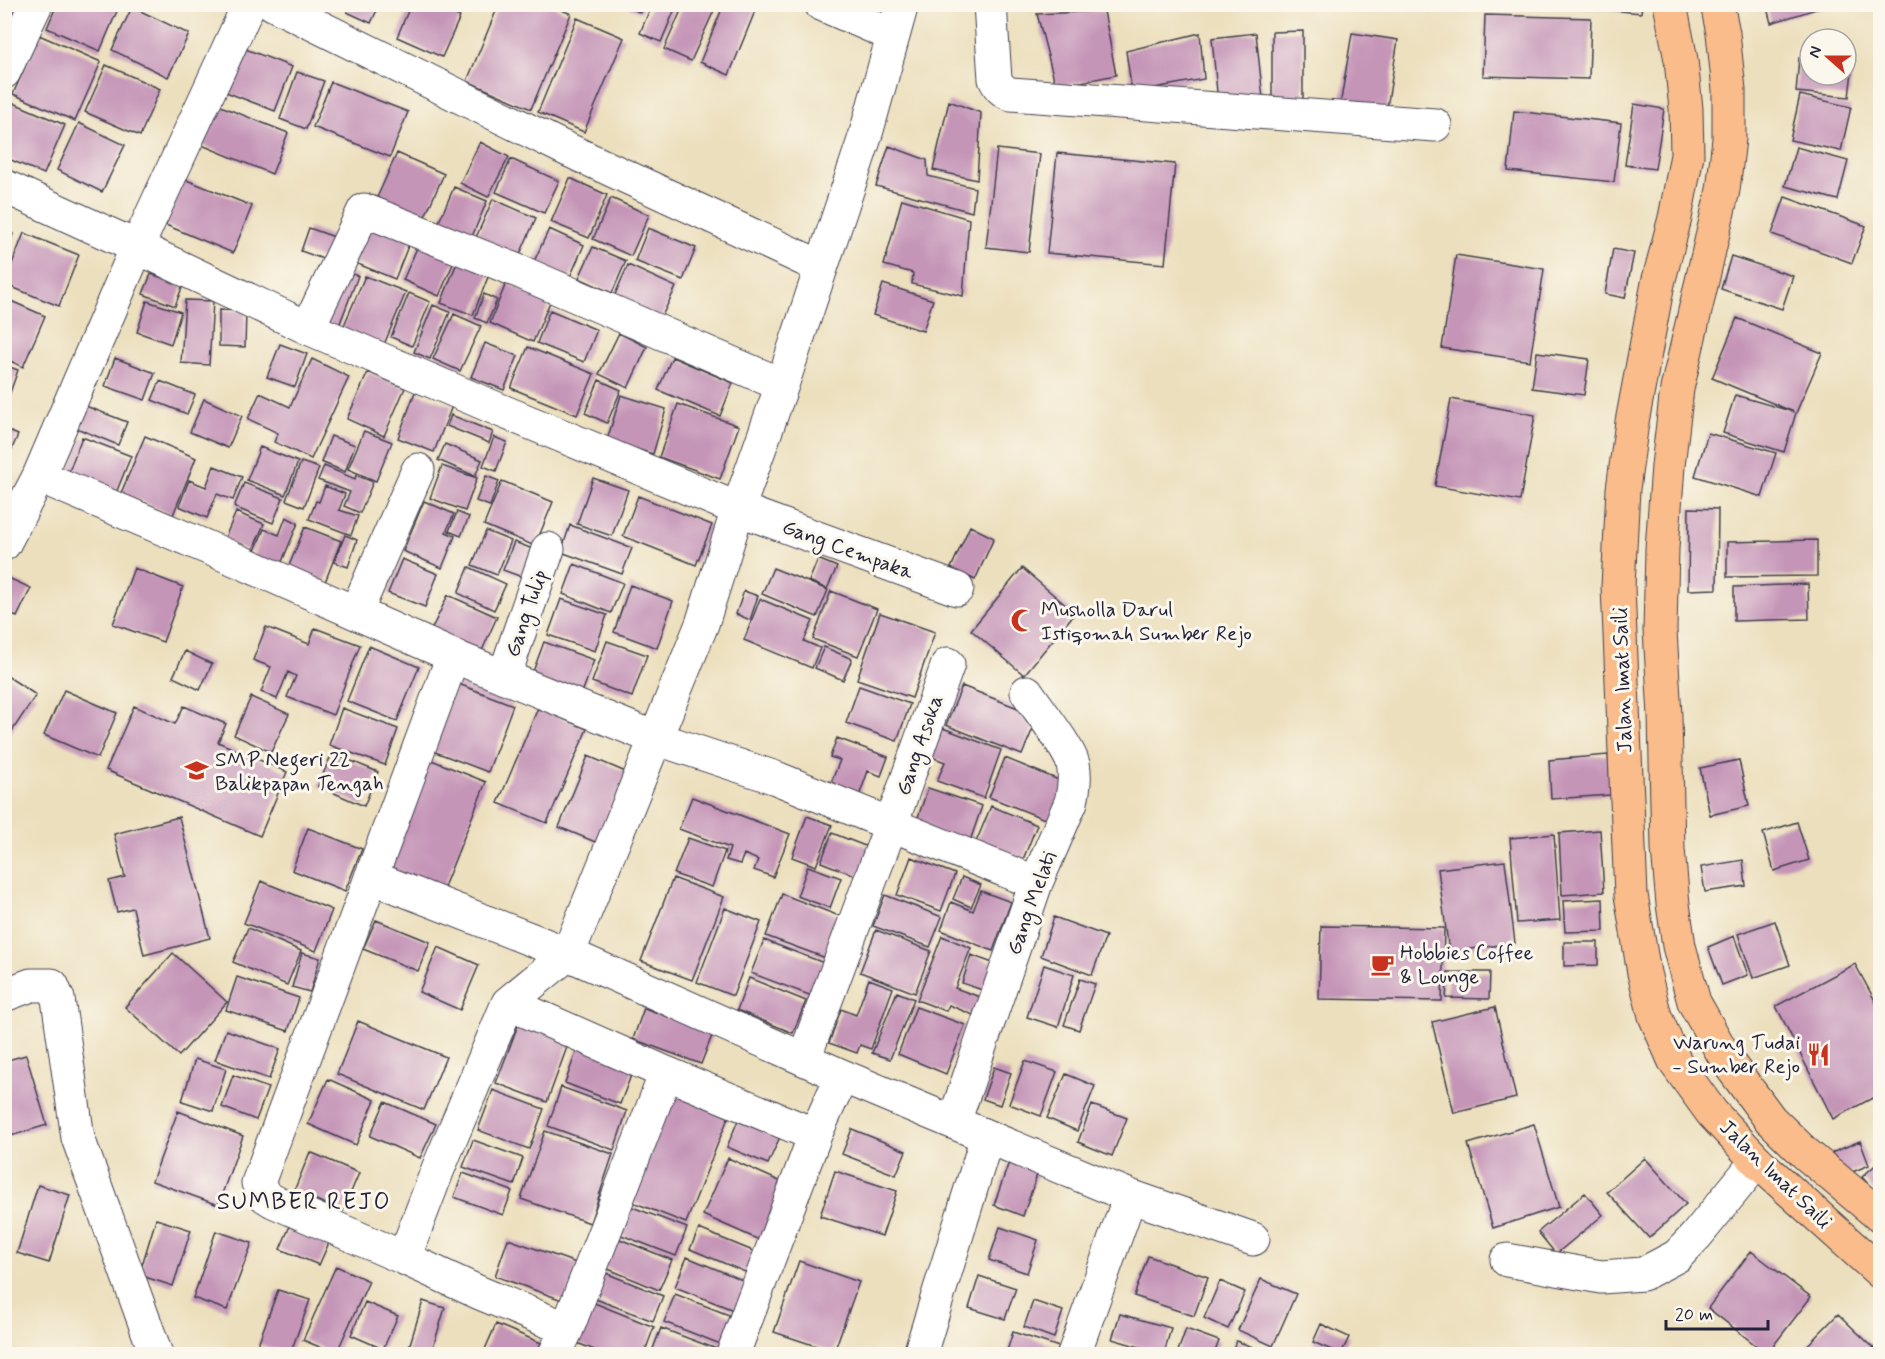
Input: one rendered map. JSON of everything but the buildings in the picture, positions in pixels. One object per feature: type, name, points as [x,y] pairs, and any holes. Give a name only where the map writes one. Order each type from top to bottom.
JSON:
[{"type":"main road","name":"Jalan Imat Saili","points":[[1670,4],[1681,60],[1686,109],[1687,155],[1632,422],[1623,489],[1618,587],[1631,895],[1644,973],[1656,1016],[1675,1062],[1712,1113],[1756,1161],[1881,1272]]},
{"type":"main road","name":"Jalan Imat Saili","points":[[1717,4],[1723,33],[1729,90],[1730,139],[1723,190],[1677,389],[1662,549],[1660,630],[1665,716],[1668,849],[1673,904],[1679,946],[1694,1002],[1733,1069],[1770,1119],[1798,1147],[1881,1216]]},
{"type":"main road","points":[[1654,307],[1694,314]]},
{"type":"street","points":[[4,72],[36,4]]},
{"type":"street","points":[[4,544],[39,476],[137,247],[249,4]]},
{"type":"street","points":[[273,4],[562,147],[821,267]]},
{"type":"street","points":[[820,4],[892,35]]},
{"type":"street","points":[[404,1257],[438,1169],[508,1003],[568,954],[702,624],[738,509],[865,137],[902,4]]},
{"type":"street","points":[[990,4],[995,79],[1004,92],[1011,94],[1435,125]]},
{"type":"street","name":"Gang Cempaka","points":[[4,186],[308,328],[738,509],[957,589]]},
{"type":"street","points":[[308,328],[364,210],[523,273],[782,385]]},
{"type":"street","points":[[356,612],[418,470]]},
{"type":"street","points":[[39,476],[504,677],[655,738],[776,778],[1036,883]]},
{"type":"street","name":"Gang Tulip","points":[[504,677],[548,549]]},
{"type":"street","points":[[453,656],[258,1183],[265,1196],[480,1293],[561,1342],[666,1073]]},
{"type":"street","name":"Gang Asoka","points":[[804,1059],[948,664]]},
{"type":"street","name":"Gang Melati","points":[[954,1122],[1036,883],[1071,802],[1075,776],[1072,762],[1027,692]]},
{"type":"street","points":[[371,877],[568,954],[842,1076],[1130,1196],[1253,1239]]},
{"type":"street","points":[[4,995],[31,985],[52,985],[58,999],[78,1138],[156,1354]]},
{"type":"street","points":[[508,1003],[666,1073],[815,1135]]},
{"type":"street","points":[[733,1354],[815,1135],[842,1076]]},
{"type":"street","points":[[920,1354],[987,1137]]},
{"type":"street","points":[[1507,1260],[1601,1277],[1643,1274],[1677,1256],[1696,1236],[1756,1161]]},
{"type":"street","points":[[1074,1354],[1130,1196]]},
{"type":"place","name":"Musholla Darul Istiqomah Sumber Rejo","points":[[1023,621]]},
{"type":"place","name":"SMP Negeri 22 Balikpapan Tengah","points":[[197,771]]},
{"type":"place","name":"Hobbies Coffee & Lounge","points":[[1382,964]]},
{"type":"place","name":"Warung Tudai - Sumber Rejo","points":[[1818,1054]]},
{"type":"district","name":"SUMBER REJO","points":[[304,1201]]}]
